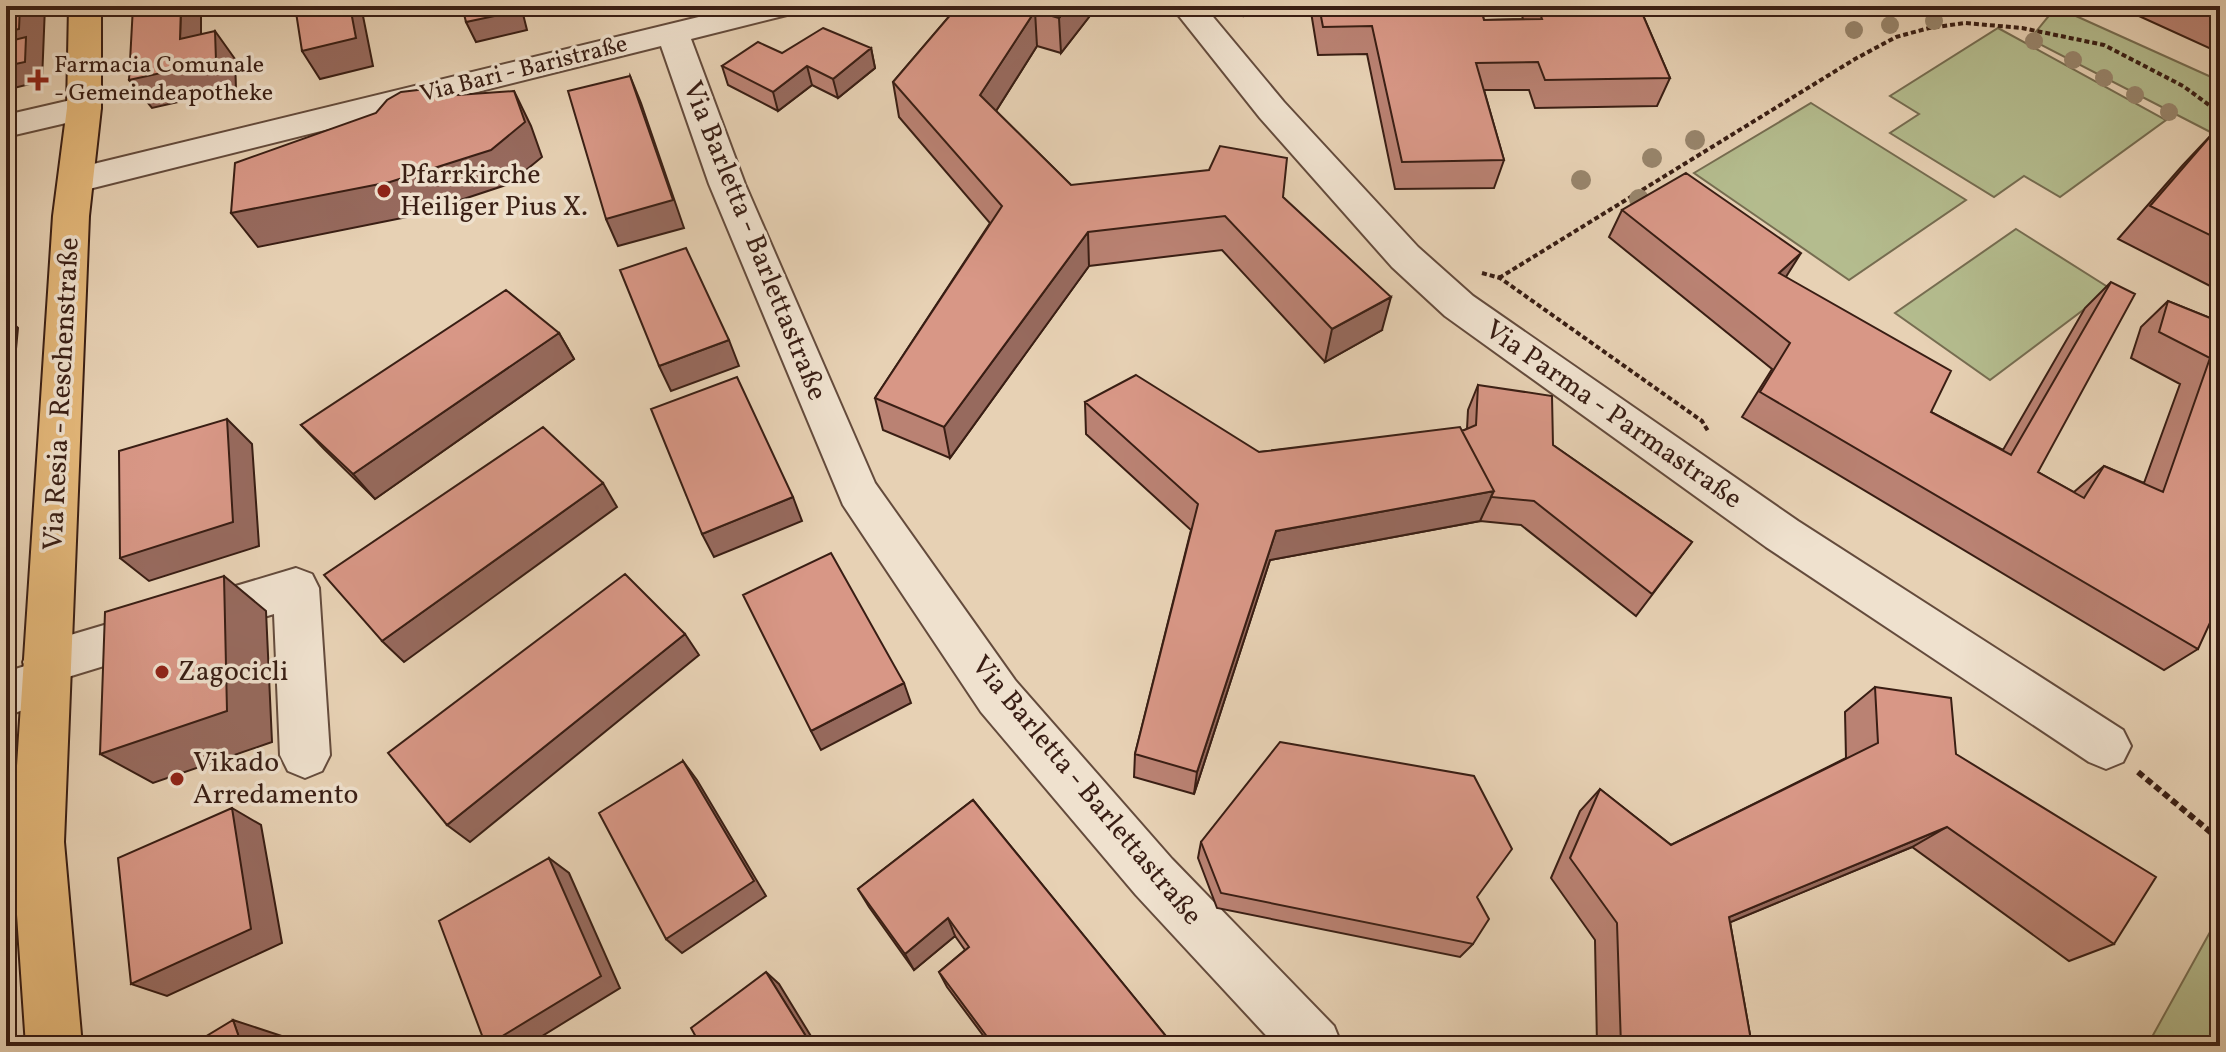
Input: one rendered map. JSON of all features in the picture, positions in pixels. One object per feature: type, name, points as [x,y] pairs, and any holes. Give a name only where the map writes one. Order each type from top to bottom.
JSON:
[{"type":"main road","name":"Via Resia - Reschenstraße","points":[[54,1046],[38,842],[33,679],[71,216],[84,108],[85,6]]},
{"type":"street","name":"Via Bari - Baristraße","points":[[77,180],[784,6]]},
{"type":"street","name":"Via Parma - Parmastraße","points":[[1187,6],[1272,110],[1405,257],[1466,288],[1782,534],[2106,746]]},
{"type":"street","name":"Via Barletta - Barlettastraße","points":[[673,34],[727,184],[858,492],[998,696],[1154,877],[1314,1046]]},
{"type":"street","points":[[6,126],[84,108]]},
{"type":"street","points":[[33,679],[296,588],[305,755]]},
{"type":"path","points":[[1466,288],[1500,278],[1855,59],[1896,37],[1929,28],[1965,23],[2008,26],[2062,34],[2104,45],[2183,86],[2220,113]]},
{"type":"path","points":[[1466,288],[1500,278]]},
{"type":"path","points":[[1500,278],[1702,421],[1713,442]]},
{"type":"path","points":[[2106,746],[2220,840]]},
{"type":"green space","points":[[2056,7],[2220,81],[2220,137],[2030,39]]},
{"type":"green space","points":[[1998,28],[2166,120],[2060,197],[2024,176],[1994,197],[1890,133],[1919,114],[1890,96]]},
{"type":"green space","points":[[1811,103],[1966,200],[1849,280],[1694,173]]},
{"type":"green space","points":[[2016,229],[2111,289],[1990,380],[1895,313]]},
{"type":"green space","points":[[2220,914],[2220,1046],[2147,1046]]},
{"type":"building","points":[[6,6],[20,6],[19,29],[6,32]]},
{"type":"building","points":[[133,6],[181,6],[180,39],[215,31],[216,61],[129,80]]},
{"type":"building","points":[[295,6],[350,6],[356,38],[302,51]]},
{"type":"building","points":[[462,6],[517,6],[518,11],[466,22]]},
{"type":"building","points":[[958,6],[1069,6],[1059,18],[1035,11],[980,95],[1071,185],[1209,170],[1220,146],[1287,158],[1283,197],[1391,297],[1332,329],[1225,216],[1088,232],[944,427],[875,398],[1002,206],[893,82]]},
{"type":"building","points":[[1319,6],[1480,6],[1484,20],[1542,19],[1537,6],[1639,6],[1670,78],[1545,80],[1538,62],[1476,63],[1504,160],[1402,162],[1372,26],[1323,27]]},
{"type":"building","points":[[2202,6],[2220,6],[2220,14]]},
{"type":"building","points":[[823,28],[871,48],[833,79],[807,66],[773,92],[722,66],[758,42],[782,53]]},
{"type":"building","points":[[26,37],[25,62],[6,66],[6,42]]},
{"type":"building","points":[[630,76],[673,200],[606,219],[568,91]]},
{"type":"building","points":[[426,89],[443,96],[514,91],[525,122],[491,150],[390,182],[231,213],[235,163],[376,113],[387,100],[401,92]]},
{"type":"building","points":[[2214,132],[2220,134],[2220,240],[2150,206]]},
{"type":"building","points":[[1686,173],[1801,253],[1779,273],[1951,371],[1931,412],[2011,455],[2111,282],[2135,294],[2038,472],[2084,498],[2104,466],[2163,492],[2210,358],[2159,332],[2168,301],[2220,322],[2220,601],[2198,649],[1760,392],[1790,343],[1622,210]]},
{"type":"building","points":[[686,248],[729,340],[659,366],[620,270]]},
{"type":"building","points":[[506,290],[559,333],[353,474],[301,425]]},
{"type":"building","points":[[1136,375],[1259,452],[1460,427],[1494,491],[1276,531],[1197,772],[1135,754],[1198,504],[1085,402]]},
{"type":"building","points":[[737,377],[793,497],[702,534],[651,409]]},
{"type":"building","points":[[1478,385],[1552,396],[1553,445],[1692,542],[1652,594],[1534,501],[1491,497],[1494,491],[1462,431],[1476,425]]},
{"type":"building","points":[[227,419],[233,522],[120,558],[119,451]]},
{"type":"building","points":[[543,427],[603,483],[382,641],[324,575]]},
{"type":"building","points":[[831,553],[904,683],[811,731],[743,595]]},
{"type":"building","points":[[625,574],[685,634],[447,825],[388,753]]},
{"type":"building","points":[[224,576],[227,711],[100,754],[105,612]]},
{"type":"building","points":[[1875,687],[1951,698],[1956,754],[2156,877],[2114,944],[1947,827],[1729,917],[1752,1046],[1621,1046],[1617,923],[1570,858],[1600,789],[1671,845],[1878,743]]},
{"type":"building","points":[[1280,742],[1474,776],[1512,849],[1477,897],[1489,919],[1473,944],[1221,893],[1201,842]]},
{"type":"building","points":[[683,761],[754,881],[666,939],[599,813]]},
{"type":"building","points":[[973,800],[1174,1046],[994,1046],[939,972],[969,947],[948,918],[905,954],[858,889]]},
{"type":"building","points":[[232,808],[251,929],[131,984],[118,858]]},
{"type":"building","points":[[549,858],[601,976],[486,1046],[439,921]]},
{"type":"building","points":[[766,972],[812,1046],[701,1046],[691,1028]]},
{"type":"building","points":[[233,1020],[242,1046],[190,1046]]},
{"type":"place","name":"Farmacia Comunale - Gemeindeapotheke","points":[[38,80]]},
{"type":"place","name":"Pfarrkirche Heiliger Pius X.","points":[[384,191]]},
{"type":"place","name":"Zagocicli","points":[[162,672]]},
{"type":"place","name":"Vikado Arredamento","points":[[177,779]]}]
